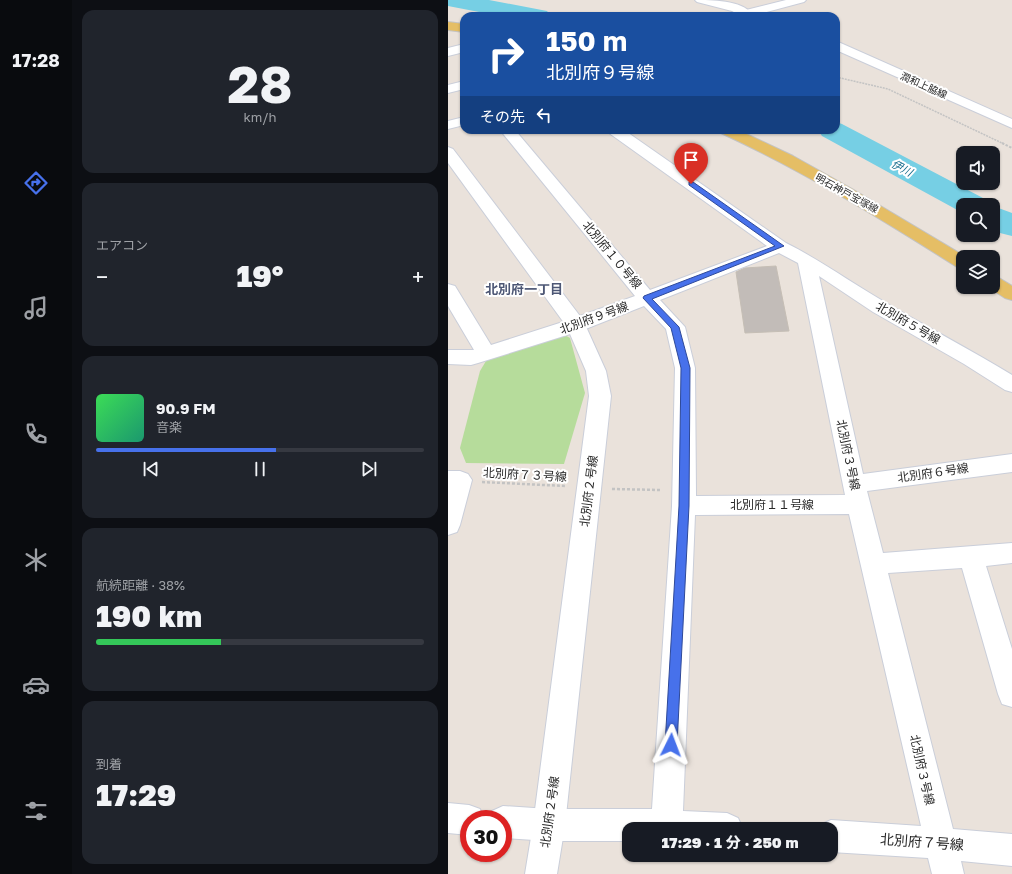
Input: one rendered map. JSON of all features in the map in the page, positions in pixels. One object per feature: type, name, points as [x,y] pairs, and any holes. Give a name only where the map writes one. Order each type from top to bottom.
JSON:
[{"type":"main road","points":[[448,26],[460,28]]},
{"type":"main road","name":"明石神戸宝塚線","points":[[735,134],[763,146],[877,210],[956,259]]},
{"type":"main road","points":[[1000,286],[1012,294]]},
{"type":"street","points":[[701,0],[736,8],[739,12]]},
{"type":"street","points":[[753,0],[769,12]]},
{"type":"street","points":[[756,12],[800,0]]},
{"type":"street","name":"潤和上脇線","points":[[840,47],[1012,124]]},
{"type":"street","points":[[448,52],[460,49]]},
{"type":"street","points":[[448,89],[460,86]]},
{"type":"street","points":[[448,125],[460,122]]},
{"type":"street","name":"北別府１０号線","points":[[510,134],[647,298],[675,327],[686,368],[684,498],[667,822]]},
{"type":"street","points":[[620,134],[780,246],[806,260]]},
{"type":"street","name":"北別府２号線","points":[[448,152],[576,325],[596,371],[600,396],[550,825],[541,874]]},
{"type":"street","name":"北別府９号線","points":[[448,357],[472,358],[576,325],[780,246]]},
{"type":"street","name":"北別府５号線","points":[[806,260],[880,308],[971,359],[1012,385]]},
{"type":"street","name":"北別府３号線","points":[[806,260],[873,564],[939,843],[948,874]]},
{"type":"street","points":[[448,290],[486,353]]},
{"type":"street","name":"北別府６号線","points":[[857,494],[1012,463]]},
{"type":"street","points":[[448,525],[454,480]]},
{"type":"street","name":"北別府１１号線","points":[[684,498],[857,494]]},
{"type":"street","points":[[873,564],[1012,553]]},
{"type":"street","points":[[971,556],[1012,694]]},
{"type":"street","points":[[448,818],[460,819]]},
{"type":"street","points":[[512,823],[550,825],[622,825]]},
{"type":"street","name":"北別府７号線","points":[[838,836],[939,843],[1012,850]]},
{"type":"path","points":[[840,78],[888,90],[1012,148]]},
{"type":"path","name":"北別府７３号線","points":[[454,480],[590,488],[684,498]]},
{"type":"green space","points":[[563,334],[570,338],[585,393],[564,464],[466,463],[460,448],[480,371],[489,356]]},
{"type":"building","points":[[776,266],[789,331],[745,333],[736,272],[745,268]]},
{"type":"waterway","name":"伊川","points":[[450,0],[517,12]]},
{"type":"waterway","name":"伊川","points":[[839,134],[959,198]]},
{"type":"waterway","name":"伊川","points":[[1000,220],[1012,226]]},
{"type":"district","name":"北別府一丁目","points":[[524,289]]},
{"type":"route","points":[[671,745],[684,506],[686,368],[675,327],[647,298],[780,246],[691,184]]}]
